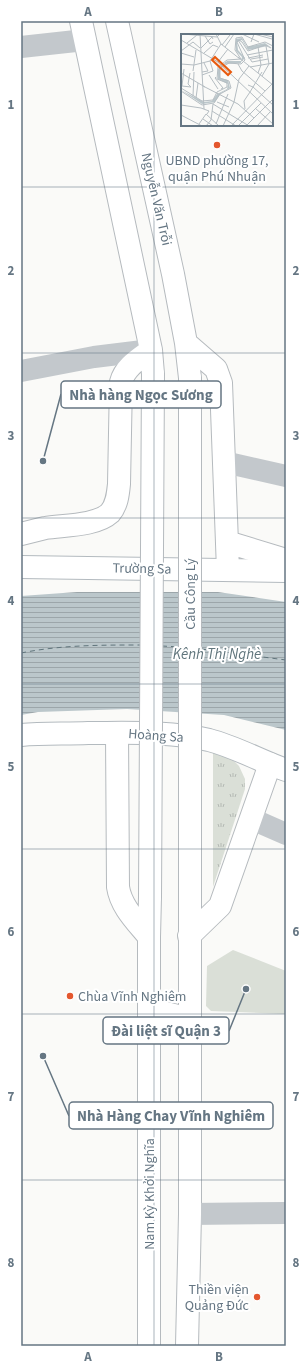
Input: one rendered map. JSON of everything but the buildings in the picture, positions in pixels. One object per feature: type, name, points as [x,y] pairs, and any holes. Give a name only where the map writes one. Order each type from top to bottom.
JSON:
[{"type":"main road","name":"Nguyễn Văn Trỗi","points":[[117,21],[173,274],[186,343],[190,378]]},
{"type":"main road","points":[[21,534],[45,528],[97,520],[113,509],[118,497],[119,484],[121,382],[127,369],[152,350],[140,302],[83,30]]},
{"type":"main road","points":[[186,343],[213,365],[220,376],[228,570]]},
{"type":"main road","name":"Nam Kỳ Khởi Nghĩa","points":[[149,1346],[149,937],[152,350]]},
{"type":"main road","name":"Cầu Công Lý","points":[[189,936],[190,378]]},
{"type":"main road","points":[[227,542],[286,560]]},
{"type":"main road","name":"Trường Sa","points":[[21,567],[286,571]]},
{"type":"main road","points":[[117,733],[119,896],[124,905],[149,937]]},
{"type":"main road","name":"Hoàng Sa","points":[[21,735],[156,733],[183,736],[209,740],[230,746],[278,767]]},
{"type":"main road","points":[[188,1346],[190,1214],[189,936],[220,906],[252,819],[278,767]]},
{"type":"main road","points":[[150,1009],[189,1019]]},
{"type":"street","points":[[21,46],[83,30]]},
{"type":"street","points":[[21,371],[94,357],[152,350]]},
{"type":"street","points":[[224,462],[286,476]]},
{"type":"street","points":[[252,819],[286,834]]},
{"type":"street","points":[[190,1214],[286,1213]]},
{"type":"green space","points":[[213,752],[227,754],[239,766],[245,779],[245,789],[213,887]]},
{"type":"green space","points":[[233,950],[286,971],[286,1014],[211,1011],[206,1006],[207,966]]},
{"type":"water","name":"Kênh Thị Nghè","points":[[77,592],[218,592],[286,602],[286,730],[224,715],[127,709],[38,712],[21,715],[21,596]]},
{"type":"ferry route","points":[[21,653],[36,650],[95,645],[140,645]]},
{"type":"ferry route","points":[[162,646],[180,647]]},
{"type":"ferry route","points":[[201,649],[286,660]]},
{"type":"place","name":"UBND phường 17, quận Phú Nhuận","points":[[217,145]]},
{"type":"place","name":"Nhà hàng Ngọc Sương","points":[[43,461]]},
{"type":"place","name":"Đài liệt sĩ Quận 3","points":[[246,989]]},
{"type":"place","name":"Chùa Vĩnh Nghiêm","points":[[70,996]]},
{"type":"place","name":"Nhà Hàng Chay Vĩnh Nghiêm","points":[[43,1056]]},
{"type":"place","name":"Thiền viện Quảng Đức","points":[[257,1297]]}]
